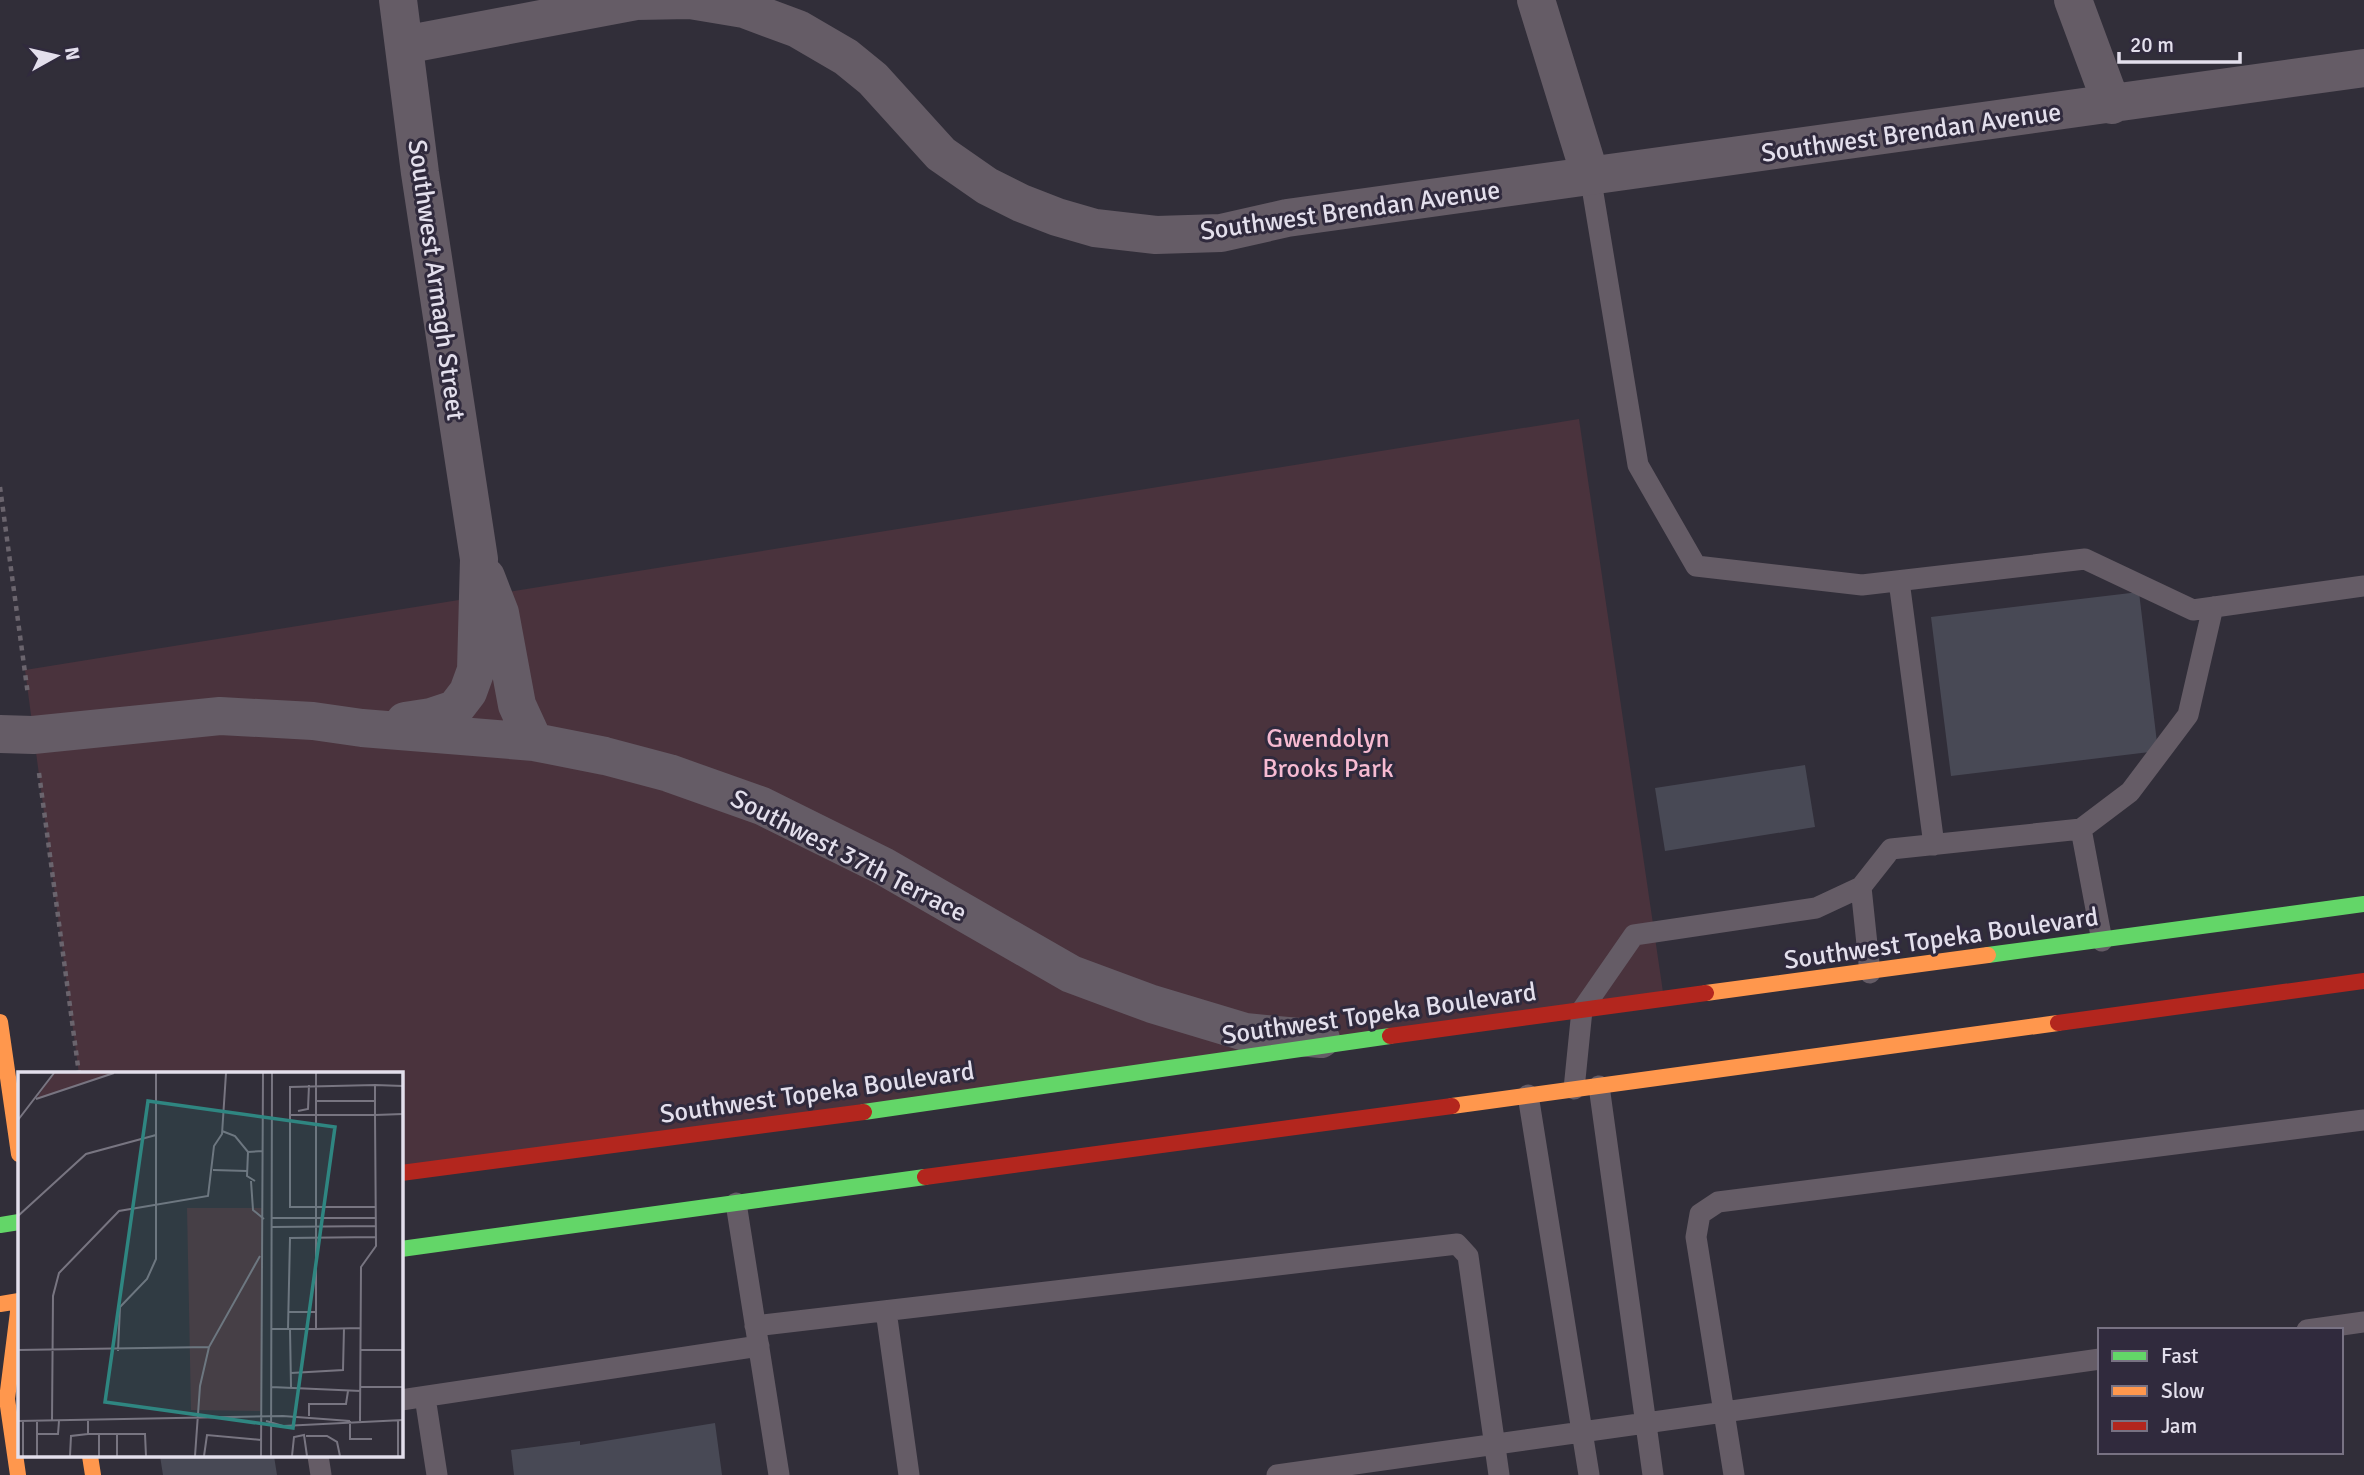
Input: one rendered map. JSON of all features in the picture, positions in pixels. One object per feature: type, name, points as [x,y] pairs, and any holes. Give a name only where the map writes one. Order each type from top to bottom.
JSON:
[{"type":"main road","name":"Southwest Topeka Boulevard","points":[[402,1173],[807,1120],[1347,1042],[2364,904]]},
{"type":"main road","points":[[402,1249],[2364,981]]},
{"type":"main road","points":[[0,1022],[18,1147]]},
{"type":"main road","points":[[0,1225],[18,1222]]},
{"type":"main road","points":[[0,1304],[18,1303]]},
{"type":"main road","points":[[18,1311],[7,1399],[18,1475]]},
{"type":"street","name":"Southwest Armagh Street","points":[[362,728],[431,717],[455,709],[468,692],[476,670],[479,559],[420,173],[398,0]]},
{"type":"street","name":"Southwest Brendan Avenue","points":[[404,45],[636,1],[690,0],[744,9],[798,29],[846,57],[873,79],[941,154],[987,186],[1057,217],[1095,228],[1156,235],[1221,233],[1287,218],[2364,68]]},
{"type":"street","points":[[1536,0],[1590,175]]},
{"type":"street","points":[[2073,0],[2112,104]]},
{"type":"street","name":"Southwest Armagh Street","points":[[479,559],[500,613],[517,705],[534,742]]},
{"type":"street","name":"Southwest 37th Terrace","points":[[17,735],[220,716],[313,721],[362,728],[534,742],[605,756],[668,773],[762,806],[883,866],[1071,974],[1152,1004],[1245,1031],[1347,1042]]},
{"type":"lane","points":[[1590,175],[1638,465],[1696,566],[1862,585],[2085,559],[2193,610],[2364,586]]},
{"type":"lane","points":[[1899,581],[1934,845]]},
{"type":"lane","points":[[1574,1089],[1582,1010],[1634,935],[1816,908],[1861,887],[1891,849],[2081,829],[2130,792],[2188,715],[2213,607]]},
{"type":"lane","points":[[2081,829],[2102,940]]},
{"type":"lane","points":[[1861,887],[1870,972]]},
{"type":"lane","points":[[1599,1086],[1653,1475]]},
{"type":"lane","points":[[1528,1095],[1589,1475]]},
{"type":"lane","points":[[1734,1475],[1696,1237],[1700,1214],[1718,1202],[2364,1120]]},
{"type":"lane","points":[[736,1203],[779,1475]]},
{"type":"lane","points":[[402,1400],[886,1311],[1457,1244],[1468,1256],[1499,1475]]},
{"type":"lane","points":[[886,1311],[909,1475]]},
{"type":"lane","points":[[2321,1328],[2364,1322]]},
{"type":"lane","points":[[1277,1475],[2098,1359]]},
{"type":"lane","points":[[425,1396],[437,1475]]},
{"type":"path","points":[[0,487],[17,735],[79,1072]]},
{"type":"green space","name":"Gwendolyn Brooks Park","points":[[1579,419],[1664,999],[402,1171],[402,1072],[79,1072],[25,670]]},
{"type":"building","points":[[2139,592],[2158,751],[1951,776],[1931,617]]},
{"type":"building","points":[[1805,765],[1815,827],[1665,851],[1655,788]]},
{"type":"building","points":[[715,1423],[722,1475],[514,1475],[511,1450],[580,1441],[580,1445]]},
{"type":"building","points":[[160,1458],[274,1458],[277,1475],[163,1475]]},
{"type":"traffic: fast","points":[[1988,955],[2364,904]]},
{"type":"traffic: fast","points":[[864,1112],[1390,1036]]},
{"type":"traffic: fast","points":[[402,1249],[925,1177]]},
{"type":"traffic: fast","points":[[0,1225],[18,1222]]},
{"type":"traffic: slow","points":[[1706,993],[1988,955]]},
{"type":"traffic: slow","points":[[0,1022],[18,1147]]},
{"type":"traffic: slow","points":[[1452,1106],[2058,1023]]},
{"type":"traffic: slow","points":[[0,1304],[18,1301]]},
{"type":"traffic: slow","points":[[18,1312],[7,1399],[18,1475]]},
{"type":"traffic: slow","points":[[90,1458],[93,1475]]},
{"type":"traffic: jam","points":[[2058,1023],[2364,981]]},
{"type":"traffic: jam","points":[[1390,1036],[1706,993]]},
{"type":"traffic: jam","points":[[925,1177],[1452,1106]]},
{"type":"traffic: jam","points":[[402,1173],[864,1112]]}]
